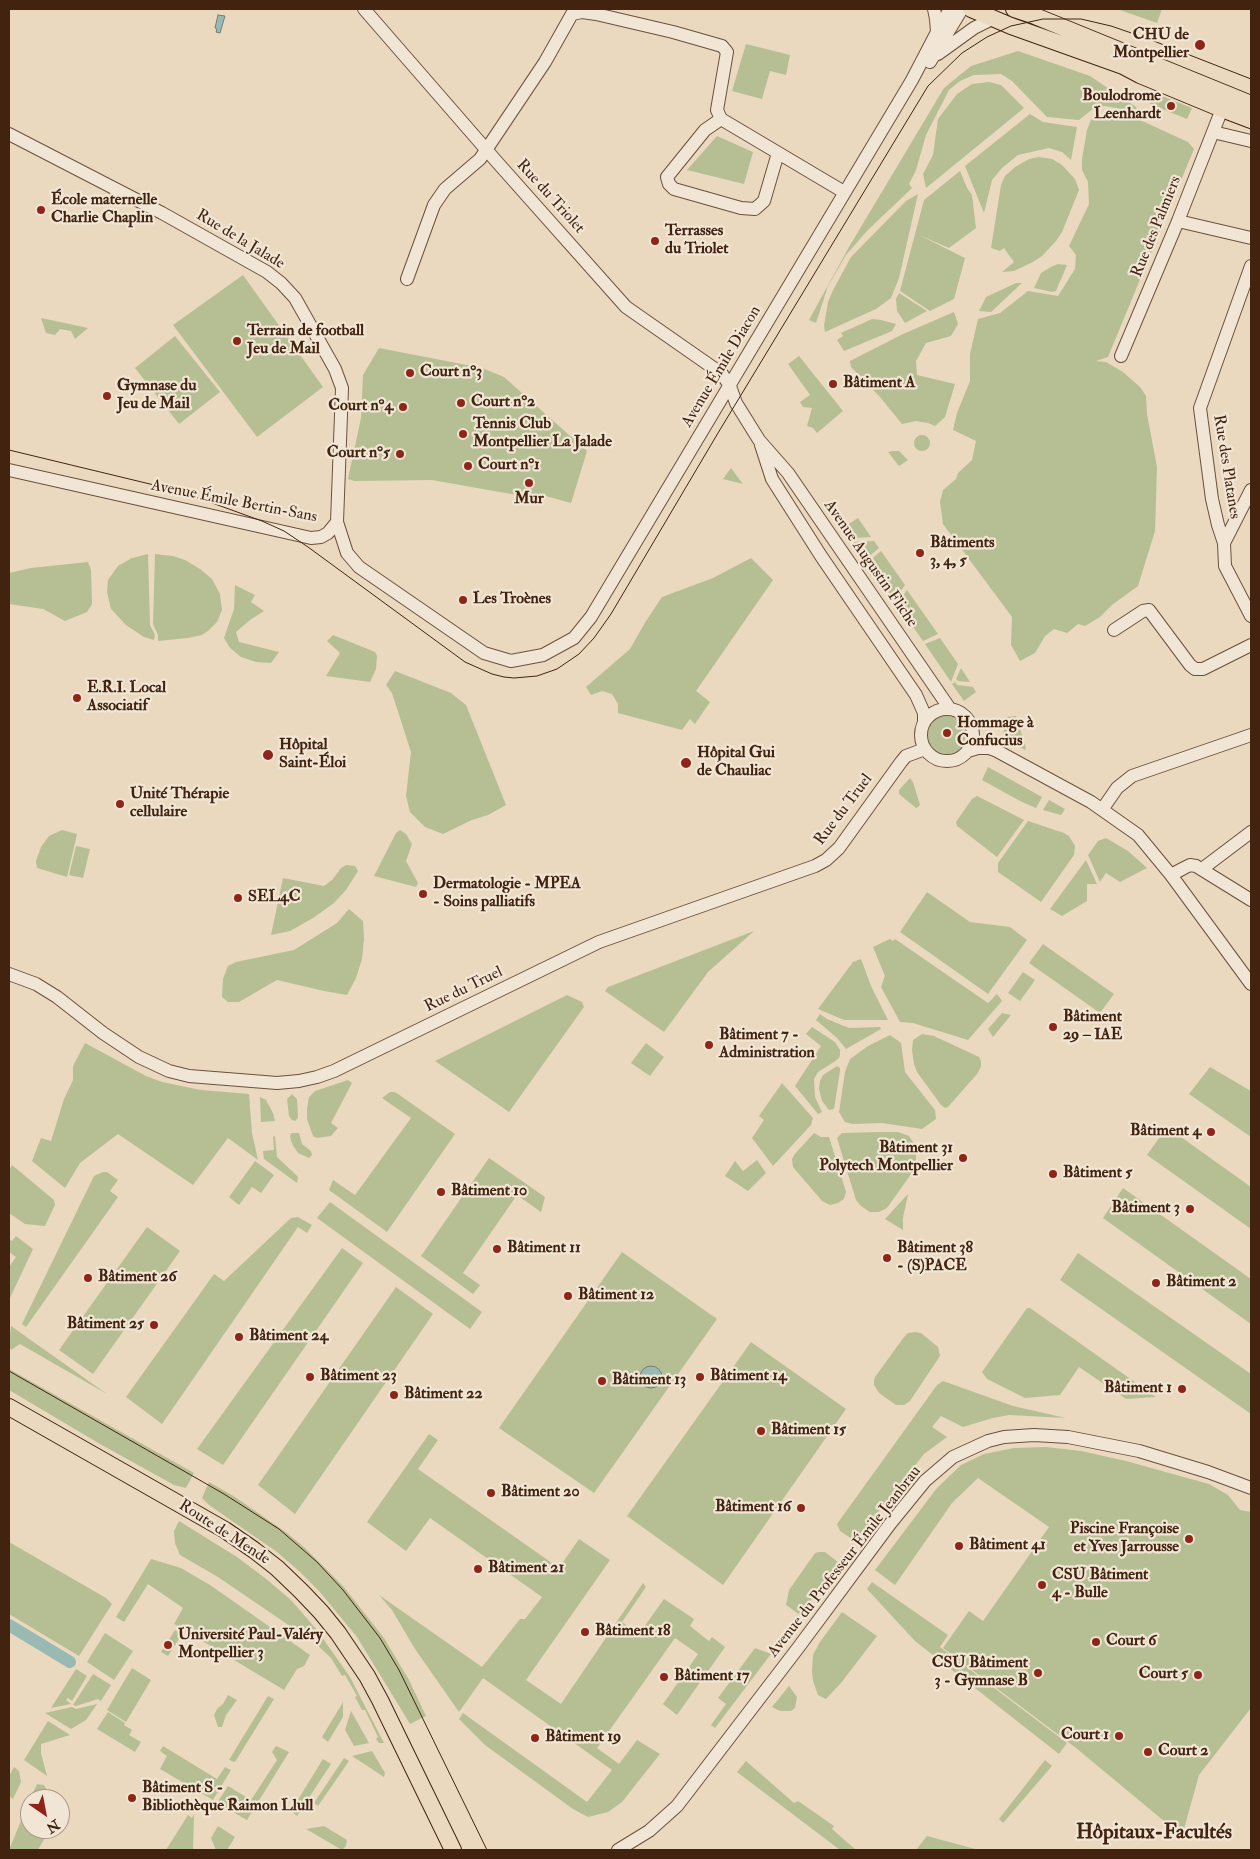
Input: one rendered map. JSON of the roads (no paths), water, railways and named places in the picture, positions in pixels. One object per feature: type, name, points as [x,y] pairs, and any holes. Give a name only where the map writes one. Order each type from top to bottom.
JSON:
[{"type":"main road","points":[[971,9],[992,19],[1123,66],[1146,71],[1251,104]]},
{"type":"main road","points":[[1014,9],[1177,74],[1225,97],[1251,120]]},
{"type":"main road","points":[[1225,97],[1251,94]]},
{"type":"main road","name":"Route de Mende","points":[[9,1406],[225,1530],[269,1562],[301,1591],[322,1612],[366,1676],[380,1700],[453,1850]]},
{"type":"street","name":"Rue du Triolet","points":[[364,9],[486,150],[626,306],[722,374],[730,386]]},
{"type":"street","points":[[934,9],[937,32]]},
{"type":"street","name":"Avenue Émile Diacon","points":[[543,655],[574,638],[591,616],[912,80],[950,9]]},
{"type":"street","name":"Avenue Émile Diacon","points":[[931,60],[962,9]]},
{"type":"street","points":[[407,278],[434,205],[445,189],[480,159],[545,62],[572,14],[582,12],[674,32],[722,46],[727,52],[716,110],[721,120],[844,192]]},
{"type":"street","name":"Avenue Émile Diacon","points":[[912,80],[931,60],[969,31],[992,19]]},
{"type":"street","name":"Rue des Palmiers","points":[[1121,356],[1178,221],[1225,97]]},
{"type":"street","points":[[721,120],[704,130],[667,176],[669,184],[674,189],[741,208],[754,208],[764,201],[778,152]]},
{"type":"street","points":[[1212,132],[1251,142]]},
{"type":"street","name":"Rue de la Jalade","points":[[9,134],[162,213],[267,272],[295,298],[335,369],[342,388],[337,522]]},
{"type":"street","points":[[1178,221],[1251,238]]},
{"type":"street","name":"Rue des Platanes","points":[[1251,266],[1200,408],[1212,499],[1224,543],[1225,566],[1251,616]]},
{"type":"street","name":"Avenue Augustin Fliche","points":[[730,386],[736,403],[759,440],[788,473],[950,710]]},
{"type":"street","name":"Avenue Augustin Fliche","points":[[759,440],[772,479],[916,695],[924,713],[923,727]]},
{"type":"street","name":"Avenue Émile Bertin-Sans","points":[[9,470],[311,538],[321,537],[328,533],[337,522]]},
{"type":"street","points":[[1224,543],[1251,490]]},
{"type":"street","name":"Avenue Émile Bertin-Sans","points":[[337,522],[347,552],[359,567],[484,653],[511,661],[543,655]]},
{"type":"street","points":[[1114,630],[1143,611],[1149,610],[1195,669],[1203,669],[1251,645]]},
{"type":"street","points":[[997,751],[973,730],[968,719],[962,714],[950,710],[935,712],[923,727],[921,738],[925,749],[931,756],[945,761],[953,760],[968,751],[978,748],[989,748],[997,751],[1101,809],[1138,835],[1171,875],[1251,984]]},
{"type":"street","name":"Rue du Truel","points":[[901,762],[903,754],[923,727]]},
{"type":"street","points":[[968,751],[973,737],[973,730]]},
{"type":"street","points":[[1101,809],[1117,788],[1132,776],[1251,735]]},
{"type":"street","name":"Rue du Truel","points":[[9,974],[43,988],[139,1057],[169,1071],[189,1076],[230,1080],[276,1083],[299,1081],[334,1071],[599,942],[815,866],[826,860],[839,848],[906,756],[925,749]]},
{"type":"street","points":[[1202,869],[1251,832]]},
{"type":"street","points":[[1171,875],[1190,865],[1202,869],[1251,900]]},
{"type":"street","name":"Avenue du Professeur Émile Jeanbrau","points":[[618,1850],[663,1820],[677,1806],[924,1481],[942,1465],[960,1453],[988,1441],[1004,1437],[1034,1435],[1068,1437],[1139,1451],[1208,1472],[1251,1488]]},
{"type":"water","points":[[218,15],[225,16],[220,33],[216,32],[217,29],[215,28]]},
{"type":"water","points":[[651,1366],[659,1369],[662,1377],[659,1385],[651,1388],[643,1385],[640,1377],[643,1369]]},
{"type":"waterway","points":[[9,1625],[70,1662]]},
{"type":"tram line","points":[[9,450],[179,491],[262,521],[284,531],[308,547],[465,662],[492,674],[504,677],[537,676],[557,669],[579,654],[594,638],[611,614],[928,86],[962,53],[987,37],[1011,26],[1043,19],[1081,19],[1111,26],[1146,38],[1251,79]]},
{"type":"tram line","points":[[9,1371],[224,1494],[279,1529],[317,1562],[343,1590],[380,1638],[399,1670],[487,1850]]},
{"type":"place","name":"CHU de Montpellier","points":[[1200,45]]},
{"type":"place","name":"Boulodrome Leenhardt","points":[[1171,106]]},
{"type":"place","name":"École maternelle Charlie Chaplin","points":[[41,210]]},
{"type":"place","name":"Terrasses du Triolet","points":[[655,241]]},
{"type":"place","name":"Terrain de football Jeu de Mail","points":[[237,341]]},
{"type":"place","name":"Court n°3","points":[[410,373]]},
{"type":"place","name":"Bâtiment A","points":[[833,384]]},
{"type":"place","name":"Gymnase du Jeu de Mail","points":[[107,396]]},
{"type":"place","name":"Court n°2","points":[[461,403]]},
{"type":"place","name":"Court n°4","points":[[403,407]]},
{"type":"place","name":"Tennis Club Montpellier La Jalade","points":[[463,434]]},
{"type":"place","name":"Court n°5","points":[[400,454]]},
{"type":"place","name":"Court n°1","points":[[468,466]]},
{"type":"place","name":"Mur","points":[[529,483]]},
{"type":"place","name":"Bâtiments 3, 4, 5","points":[[920,553]]},
{"type":"place","name":"Les Troènes","points":[[463,600]]},
{"type":"place","name":"E.R.I. Local Associatif","points":[[77,698]]},
{"type":"place","name":"Hommage à Confucius","points":[[947,733]]},
{"type":"place","name":"Hôpital Saint-Éloi","points":[[268,755]]},
{"type":"place","name":"Hôpital Gui de Chauliac","points":[[686,763]]},
{"type":"place","name":"Unité Thérapie cellulaire","points":[[120,804]]},
{"type":"place","name":"Dermatologie - MPEA - Soins palliatifs","points":[[423,894]]},
{"type":"place","name":"SEL4C","points":[[238,898]]},
{"type":"place","name":"Bâtiment 29 – IAE","points":[[1053,1027]]},
{"type":"place","name":"Bâtiment 7 - Administration","points":[[709,1045]]},
{"type":"place","name":"Bâtiment 4","points":[[1211,1132]]},
{"type":"place","name":"Bâtiment 31 Polytech Montpellier","points":[[963,1158]]},
{"type":"place","name":"Bâtiment 5","points":[[1053,1174]]},
{"type":"place","name":"Bâtiment 10","points":[[441,1192]]},
{"type":"place","name":"Bâtiment 3","points":[[1190,1209]]},
{"type":"place","name":"Bâtiment 11","points":[[497,1249]]},
{"type":"place","name":"Bâtiment 38 - (S)PACE","points":[[887,1258]]},
{"type":"place","name":"Bâtiment 26","points":[[88,1278]]},
{"type":"place","name":"Bâtiment 2","points":[[1156,1283]]},
{"type":"place","name":"Bâtiment 12","points":[[568,1296]]},
{"type":"place","name":"Bâtiment 25","points":[[154,1325]]},
{"type":"place","name":"Bâtiment 24","points":[[239,1337]]},
{"type":"place","name":"Bâtiment 23","points":[[310,1377]]},
{"type":"place","name":"Bâtiment 14","points":[[700,1377]]},
{"type":"place","name":"Bâtiment 13","points":[[602,1381]]},
{"type":"place","name":"Bâtiment 1","points":[[1182,1389]]},
{"type":"place","name":"Bâtiment 22","points":[[394,1395]]},
{"type":"place","name":"Bâtiment 15","points":[[761,1431]]},
{"type":"place","name":"Bâtiment 20","points":[[491,1493]]},
{"type":"place","name":"Bâtiment 16","points":[[801,1508]]},
{"type":"place","name":"Piscine Françoise et Yves Jarrousse","points":[[1189,1539]]},
{"type":"place","name":"Bâtiment 41","points":[[959,1546]]},
{"type":"place","name":"Bâtiment 21","points":[[478,1569]]},
{"type":"place","name":"CSU Bâtiment 4 - Bulle","points":[[1042,1585]]},
{"type":"place","name":"Bâtiment 18","points":[[585,1632]]},
{"type":"place","name":"Court 6","points":[[1096,1642]]},
{"type":"place","name":"Université Paul-Valéry Montpellier 3","points":[[168,1645]]},
{"type":"place","name":"CSU Bâtiment 3 - Gymnase B","points":[[1038,1673]]},
{"type":"place","name":"Court 5","points":[[1198,1675]]},
{"type":"place","name":"Bâtiment 17","points":[[664,1677]]},
{"type":"place","name":"Court 1","points":[[1119,1736]]},
{"type":"place","name":"Bâtiment 19","points":[[535,1738]]},
{"type":"place","name":"Court 2","points":[[1148,1752]]},
{"type":"place","name":"Bâtiment S - Bibliothèque Raimon Llull","points":[[132,1798]]},
{"type":"district","name":"Hôpitaux-Facultés","points":[[1154,1833]]}]
